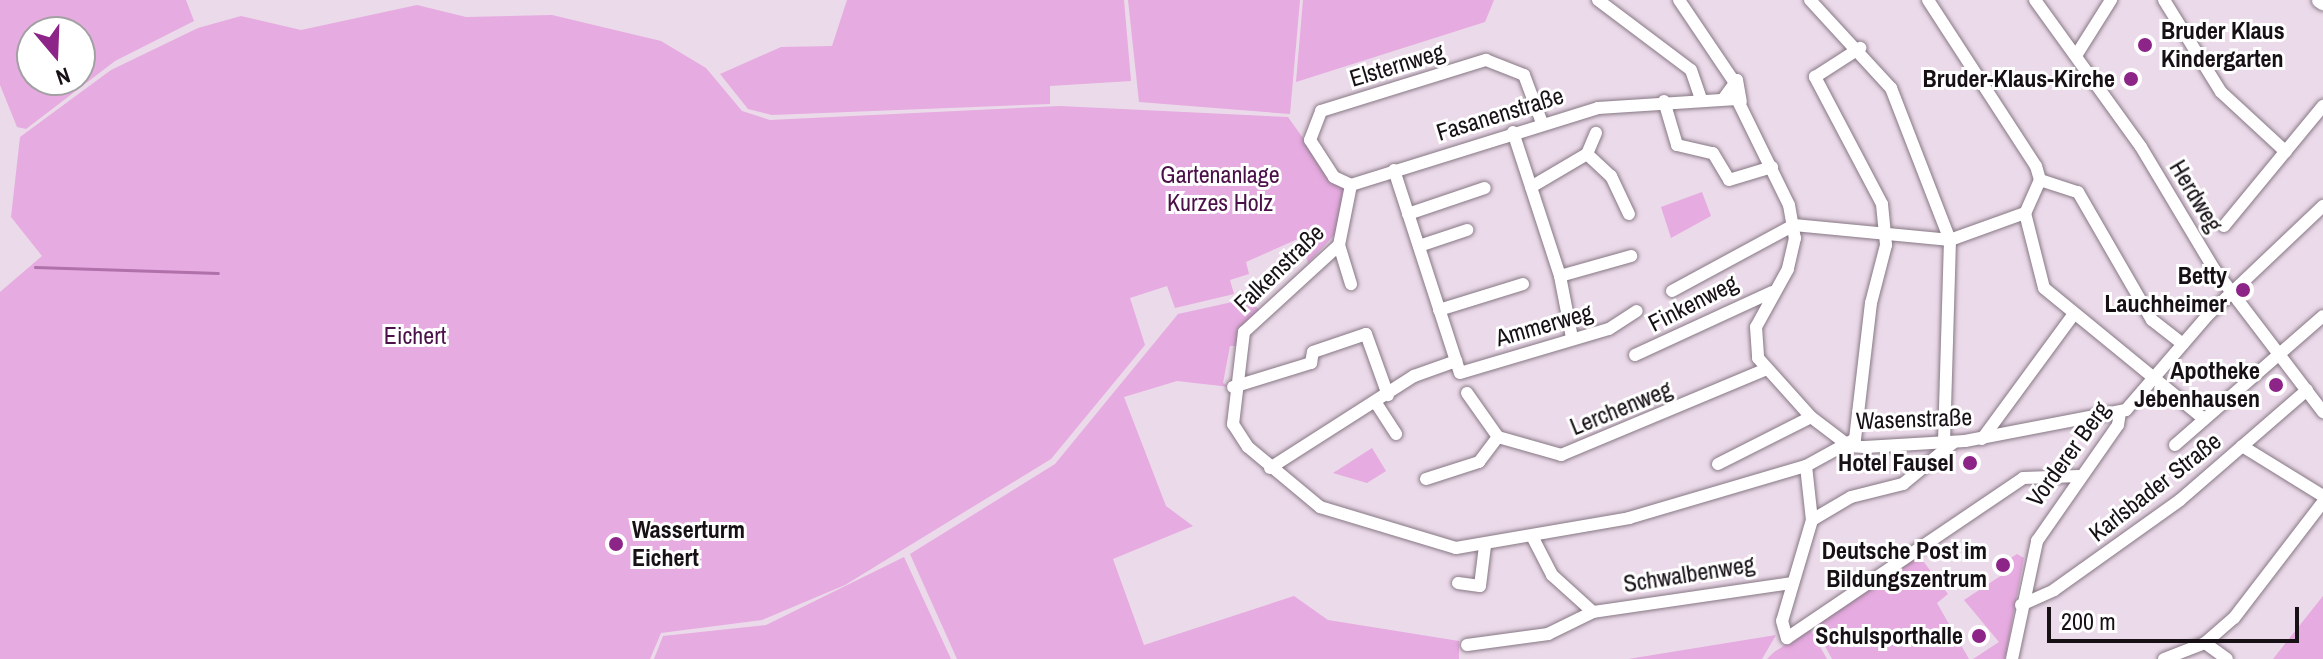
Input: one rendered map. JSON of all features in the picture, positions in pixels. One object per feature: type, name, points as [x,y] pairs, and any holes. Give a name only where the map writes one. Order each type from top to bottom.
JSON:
[{"type":"street","points":[[1598,0],[1691,70],[1701,99]]},
{"type":"street","points":[[1679,0],[1733,80],[1742,85],[1732,99],[1772,167],[1794,225],[1793,253],[1756,327],[1764,370]]},
{"type":"street","points":[[1810,0],[1860,48],[1891,88],[1950,240],[1955,266],[1949,443],[1903,484],[1851,497],[1812,520]]},
{"type":"street","points":[[1928,0],[2040,180],[2078,192],[2152,320],[2183,344]]},
{"type":"street","name":"Herdweg","points":[[2035,0],[2077,54],[2232,293],[2323,412]]},
{"type":"street","points":[[2077,54],[2111,0]]},
{"type":"street","points":[[2164,0],[2221,92],[2286,152]]},
{"type":"street","points":[[1849,446],[1885,238],[1874,178],[1815,77],[1860,48]]},
{"type":"street","name":"Elsternweg","points":[[1351,185],[1334,177],[1310,140],[1321,111],[1486,60],[1524,75],[1542,123]]},
{"type":"street","name":"Fasanenstraße","points":[[1351,185],[1542,123],[1664,101],[1732,99]]},
{"type":"street","points":[[1664,101],[1677,145],[1713,153],[1729,180],[1772,167]]},
{"type":"street","points":[[2224,226],[2323,106]]},
{"type":"street","points":[[1513,132],[1560,276],[1572,338]]},
{"type":"street","points":[[1531,187],[1587,154],[1596,133]]},
{"type":"street","points":[[1587,154],[1611,176],[1629,214]]},
{"type":"street","points":[[1394,170],[1458,367]]},
{"type":"street","points":[[2040,180],[2025,213],[2044,288],[2073,315],[2203,418]]},
{"type":"street","name":"Falkenstraße","points":[[1351,185],[1339,245],[1251,320],[1233,387],[1233,424],[1270,468],[1320,507],[1456,548],[1485,546],[1533,538],[1806,466],[1849,446]]},
{"type":"street","points":[[1408,214],[1485,188]]},
{"type":"street","name":"Vorderer Berg","points":[[2012,659],[2021,605],[2046,521],[2118,425],[2120,412],[2154,381],[2183,344],[2232,293],[2323,206]]},
{"type":"street","points":[[1672,291],[1773,230],[1794,225],[1885,238],[1950,240],[2025,213]]},
{"type":"street","points":[[1419,246],[1467,230]]},
{"type":"street","points":[[1339,245],[1351,284]]},
{"type":"street","points":[[1560,276],[1631,256]]},
{"type":"street","points":[[1439,310],[1523,284]]},
{"type":"street","name":"Finkenweg","points":[[1635,355],[1772,292]]},
{"type":"street","name":"Ammerweg","points":[[1270,468],[1382,399],[1458,367],[1609,329],[1637,311]]},
{"type":"street","points":[[1982,439],[2073,315]]},
{"type":"street","points":[[2175,445],[2323,316]]},
{"type":"street","points":[[1233,387],[1311,363],[1313,352],[1366,334],[1382,399],[1396,434]]},
{"type":"street","name":"Wasenstraße","points":[[1764,370],[1811,417],[1849,446],[1982,439],[2120,412]]},
{"type":"street","name":"Lerchenweg","points":[[1498,437],[1529,451],[1567,454],[1764,370]]},
{"type":"street","name":"Karlsbader Straße","points":[[2021,605],[2120,545],[2307,390]]},
{"type":"street","points":[[1426,479],[1479,462],[1498,437],[1467,393]]},
{"type":"street","points":[[1718,464],[1811,417]]},
{"type":"street","points":[[2242,446],[2323,496]]},
{"type":"street","points":[[1806,466],[1812,520],[1782,621],[1787,638],[2023,478],[2079,476]]},
{"type":"street","points":[[2164,659],[2205,643],[2234,618],[2323,502]]},
{"type":"street","name":"Schwalbenweg","points":[[1533,538],[1552,575],[1593,612]]},
{"type":"street","points":[[1458,583],[1480,586],[1485,546]]},
{"type":"street","name":"Schwalbenweg","points":[[1467,645],[1548,634],[1593,612],[1792,583]]},
{"type":"street","points":[[2205,643],[2227,659]]},
{"type":"green space","points":[[0,0],[186,0],[194,21],[115,61],[96,76],[96,16],[16,16],[16,96],[69,96],[26,129],[17,127],[0,85]]},
{"type":"green space","points":[[847,0],[1124,0],[1131,81],[1050,86],[1050,104],[772,115],[748,109],[720,74],[781,47],[832,46]]},
{"type":"green space","points":[[1128,0],[1300,0],[1290,114],[1139,102]]},
{"type":"green space","points":[[1303,0],[1494,0],[1485,22],[1296,82]]},
{"type":"green space","name":"Eichert","points":[[417,5],[466,17],[552,15],[661,41],[706,68],[742,111],[770,120],[1060,106],[1288,117],[1332,179],[1345,184],[1342,227],[1308,263],[1300,238],[1246,262],[1249,274],[1230,280],[1234,294],[1175,308],[1167,286],[1130,298],[1145,345],[1051,459],[845,585],[762,620],[661,633],[650,659],[0,659],[0,292],[42,256],[11,217],[20,137],[76,96],[96,96],[96,81],[111,70],[198,28],[241,16],[301,30]]},
{"type":"green space","points":[[1702,192],[1711,216],[1671,238],[1661,207]]},
{"type":"green space","points":[[1246,299],[1259,309],[1238,346],[1230,346],[1223,383],[1230,387],[1177,381],[1124,397],[1166,506],[1193,526],[1113,559],[1144,645],[1294,596],[1328,620],[1459,641],[1459,659],[957,659],[910,554],[1055,464],[1178,314]]},
{"type":"green space","points":[[1372,448],[1386,471],[1367,483],[1333,473]]},
{"type":"green space","points":[[1917,553],[1948,594],[1937,603],[1969,659],[1832,659],[1814,626]]},
{"type":"green space","points":[[2017,554],[2024,558],[2005,659],[1973,659],[1999,642],[1964,600],[2011,569],[2006,561]]},
{"type":"green space","points":[[904,557],[951,659],[654,659],[663,636],[766,625]]},
{"type":"green space","points":[[2323,596],[2323,659],[2273,659]]},
{"type":"green space","points":[[1810,629],[1827,659],[1767,659],[1774,652]]},
{"type":"green space","points":[[1776,635],[1762,659],[1628,659]]},
{"type":"waterway","points":[[35,267],[218,273]]},
{"type":"place","name":"Bruder Klaus Kindergarten","points":[[2145,45]]},
{"type":"place","name":"Bruder-Klaus-Kirche","points":[[2131,79]]},
{"type":"place","name":"Betty Lauchheimer","points":[[2243,290]]},
{"type":"place","name":"Apotheke Jebenhausen","points":[[2276,385]]},
{"type":"place","name":"Hotel Fausel","points":[[1970,463]]},
{"type":"place","name":"Wasserturm Eichert","points":[[616,544]]},
{"type":"place","name":"Deutsche Post im Bildungszentrum","points":[[2003,565]]},
{"type":"place","name":"Schulsporthalle","points":[[1979,636]]},
{"type":"park label","name":"Gartenanlage Kurzes Holz","points":[[1220,189]]}]
